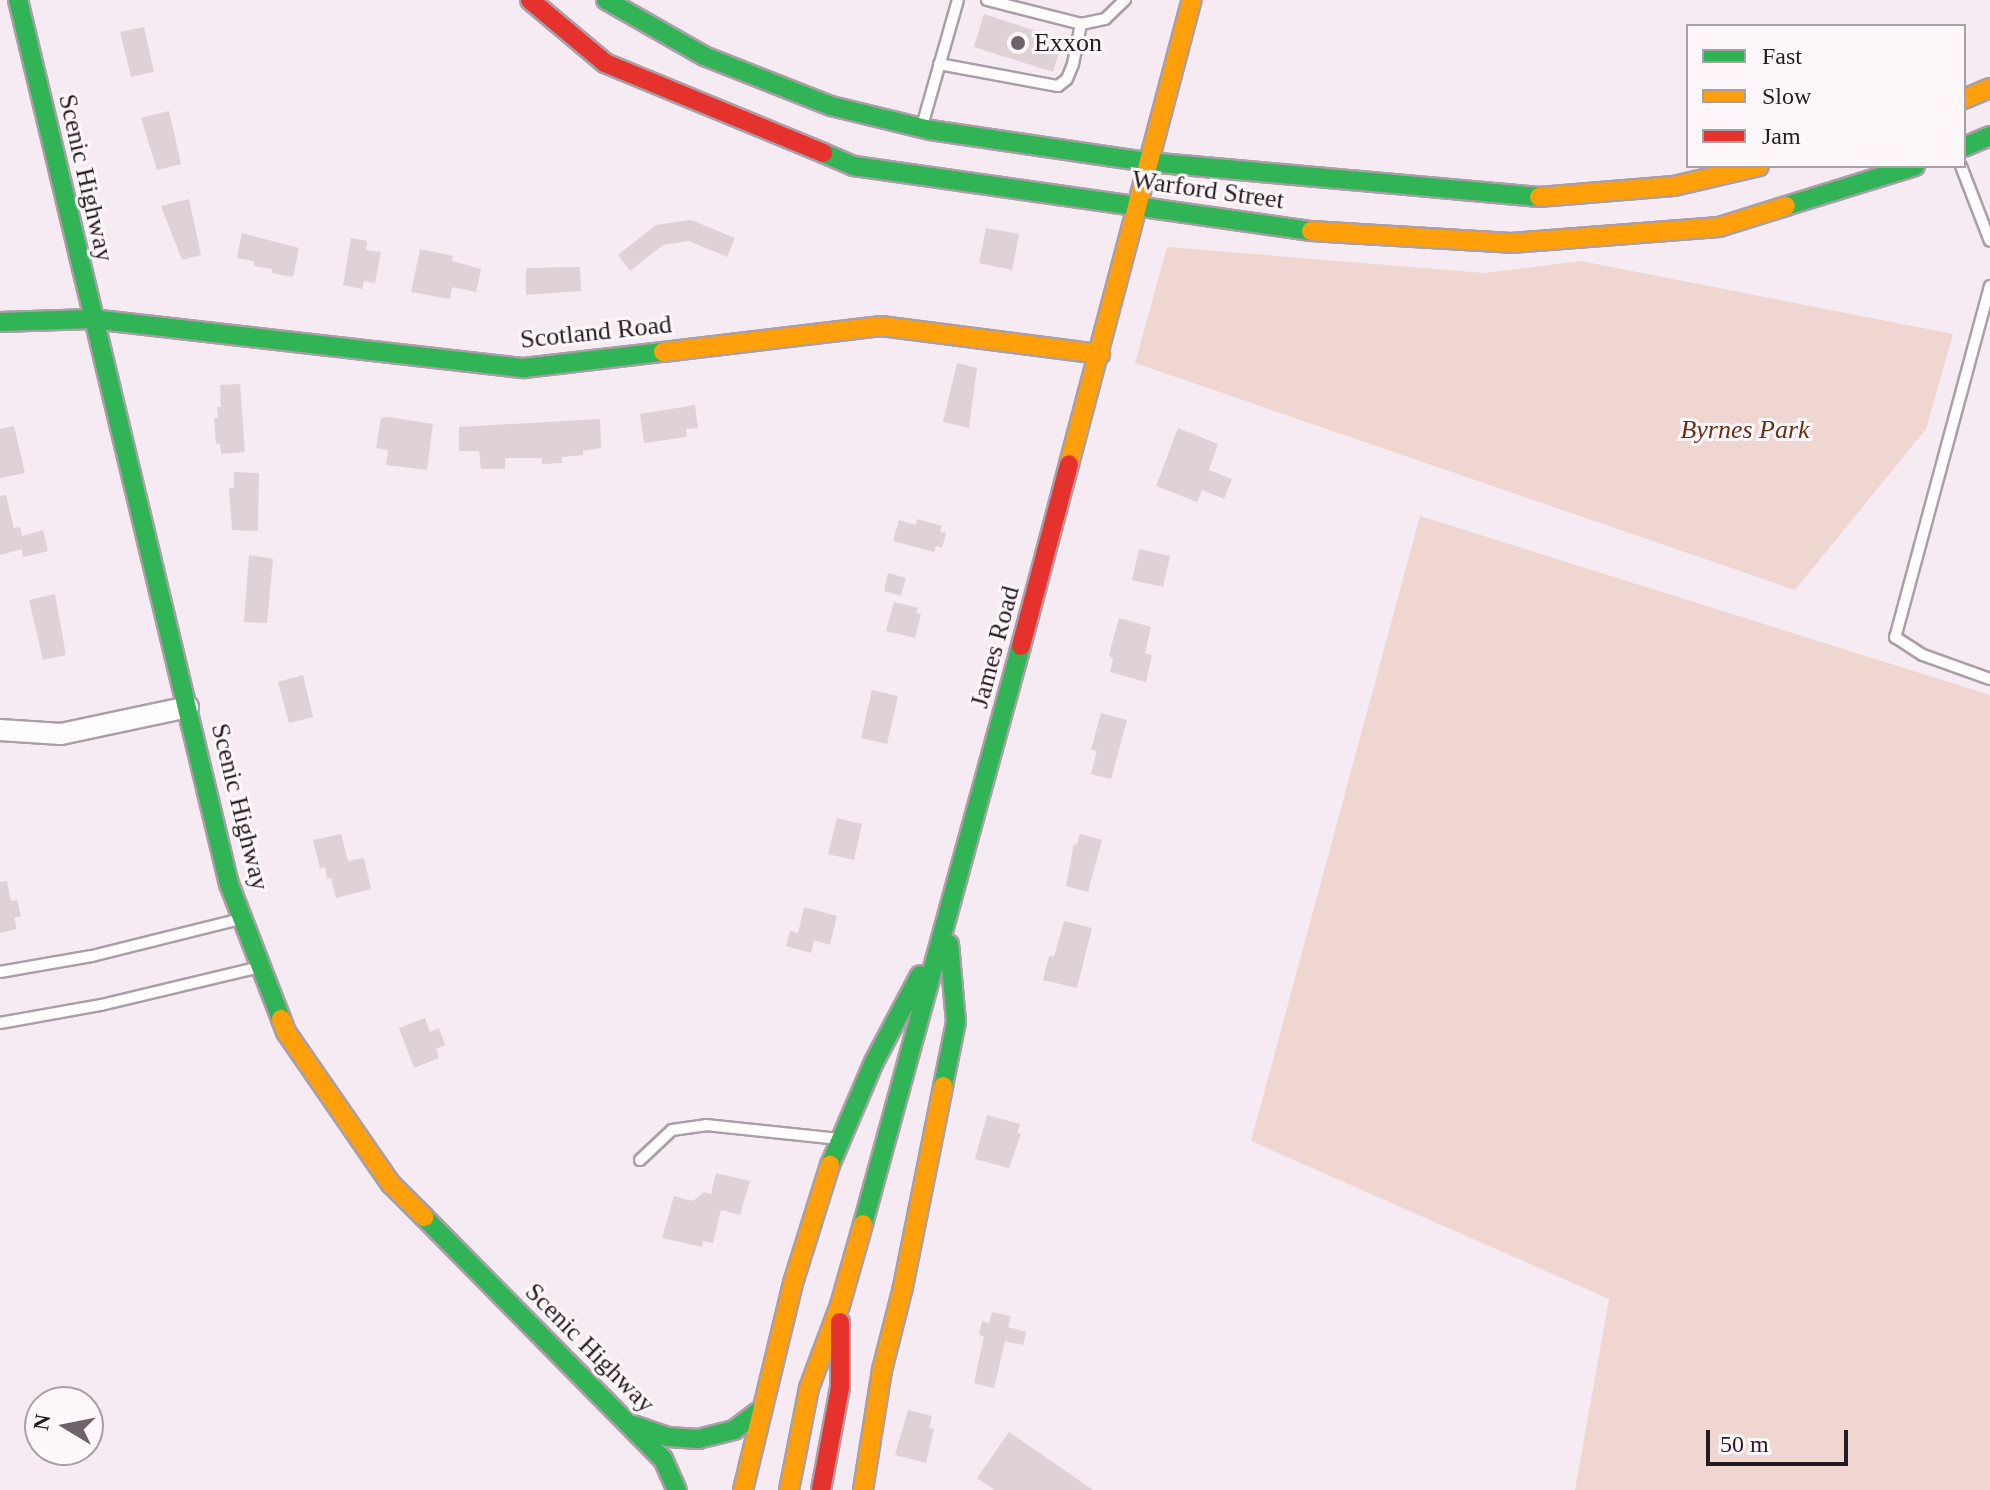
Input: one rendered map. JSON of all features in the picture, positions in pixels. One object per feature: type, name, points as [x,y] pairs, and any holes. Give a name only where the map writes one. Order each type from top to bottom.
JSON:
[{"type":"main road","name":"Scenic Highway","points":[[18,0],[229,884],[286,1032],[391,1184],[663,1459],[677,1490]]},
{"type":"main road","name":"Warford Street","points":[[530,0],[605,63],[854,166],[1342,235],[1511,243],[1719,227],[1909,168]]},
{"type":"main road","name":"Warford Street","points":[[606,0],[704,56],[831,106],[921,128],[1148,162],[1528,198],[1674,186],[1750,168]]},
{"type":"main road","name":"James Road","points":[[789,1490],[809,1388],[840,1305],[947,925],[1100,354],[1134,207],[1192,0]]},
{"type":"main road","points":[[1966,98],[1990,88]]},
{"type":"main road","points":[[1966,146],[1990,136]]},
{"type":"main road","name":"Scotland Road","points":[[0,322],[92,319],[524,368],[881,326],[1100,354]]},
{"type":"main road","points":[[743,1490],[793,1283],[823,1182],[874,1062],[947,925]]},
{"type":"main road","points":[[863,1490],[882,1370],[903,1287],[956,1022],[947,925]]},
{"type":"main road","name":"James Road","points":[[821,1490],[840,1387],[840,1305]]},
{"type":"main road","points":[[628,1424],[668,1437],[698,1439],[734,1430],[762,1409]]},
{"type":"street","points":[[0,730],[61,734],[188,707]]},
{"type":"lane","points":[[921,128],[958,0]]},
{"type":"lane","points":[[987,0],[1081,24],[1105,19],[1125,0]]},
{"type":"lane","points":[[939,64],[1058,86],[1067,79],[1073,64],[1081,24]]},
{"type":"lane","points":[[1962,168],[1990,241]]},
{"type":"lane","points":[[1990,286],[1895,637],[1923,655],[1990,679]]},
{"type":"lane","points":[[0,972],[92,956],[242,918]]},
{"type":"lane","points":[[0,1023],[101,1005],[261,966]]},
{"type":"lane","points":[[640,1160],[672,1130],[706,1125],[841,1140]]},
{"type":"green space","name":"Byrnes Park","points":[[1167,247],[1485,273],[1581,261],[1953,334],[1926,429],[1795,590],[1135,363]]},
{"type":"green space","points":[[1420,516],[1990,695],[1990,1490],[1575,1490],[1609,1299],[1251,1141]]},
{"type":"building","name":"Exxon","points":[[984,14],[1063,40],[1053,72],[974,47]]},
{"type":"building","points":[[144,27],[154,72],[131,77],[120,32]]},
{"type":"building","points":[[169,111],[181,164],[157,170],[141,118]]},
{"type":"building","points":[[189,199],[201,255],[182,260],[161,206]]},
{"type":"building","points":[[691,220],[735,238],[727,257],[689,241],[663,245],[630,271],[618,255],[656,225]]},
{"type":"building","points":[[986,228],[1019,234],[1012,270],[979,263]]},
{"type":"building","points":[[242,233],[299,248],[293,277],[272,273],[272,269],[254,266],[254,261],[237,258]]},
{"type":"building","points":[[351,238],[367,241],[366,250],[381,252],[375,283],[364,281],[362,289],[343,285]]},
{"type":"building","points":[[420,249],[453,256],[452,261],[481,269],[476,292],[452,287],[450,299],[411,292]]},
{"type":"building","points":[[580,267],[581,291],[526,295],[526,268]]},
{"type":"building","points":[[957,363],[977,368],[969,428],[943,422]]},
{"type":"building","points":[[240,384],[245,452],[221,454],[220,443],[216,444],[214,418],[218,418],[217,407],[221,407],[220,385]]},
{"type":"building","points":[[695,405],[698,428],[686,429],[687,437],[644,443],[640,414]]},
{"type":"building","points":[[381,418],[433,424],[427,470],[386,465],[388,450],[376,448]]},
{"type":"building","points":[[600,419],[601,448],[583,451],[583,455],[562,457],[562,463],[542,464],[542,458],[505,458],[505,469],[481,469],[479,451],[459,451],[459,427]]},
{"type":"building","points":[[14,426],[25,473],[0,478],[0,429]]},
{"type":"building","points":[[1178,428],[1218,444],[1209,470],[1232,479],[1224,499],[1202,490],[1197,502],[1156,486]]},
{"type":"building","points":[[234,472],[259,473],[258,531],[232,530],[229,488],[234,488]]},
{"type":"building","points":[[6,495],[14,528],[20,527],[22,536],[43,530],[48,551],[23,557],[22,549],[0,555],[0,496]]},
{"type":"building","points":[[917,519],[942,526],[940,532],[946,533],[942,548],[936,546],[934,552],[893,541],[899,520],[916,525]]},
{"type":"building","points":[[1139,549],[1170,556],[1163,587],[1132,580]]},
{"type":"building","points":[[249,555],[273,559],[267,623],[244,622]]},
{"type":"building","points":[[888,573],[906,578],[901,596],[884,591]]},
{"type":"building","points":[[55,594],[66,655],[43,660],[29,600]]},
{"type":"building","points":[[894,602],[918,608],[916,613],[921,614],[915,638],[886,631]]},
{"type":"building","points":[[1119,618],[1151,627],[1145,653],[1152,655],[1146,682],[1110,672],[1113,660],[1109,655]]},
{"type":"building","points":[[303,675],[313,717],[289,723],[278,682]]},
{"type":"building","points":[[872,690],[898,696],[887,744],[861,738]]},
{"type":"building","points":[[1101,713],[1127,720],[1111,779],[1091,774],[1097,751],[1091,750]]},
{"type":"building","points":[[837,818],[862,824],[854,860],[828,854]]},
{"type":"building","points":[[341,834],[348,861],[364,858],[371,889],[336,898],[331,878],[327,879],[325,867],[320,868],[313,840]]},
{"type":"building","points":[[1080,834],[1102,840],[1088,892],[1066,886],[1074,844],[1077,845]]},
{"type":"building","points":[[7,881],[11,901],[17,900],[21,916],[14,918],[17,929],[0,933],[0,882]]},
{"type":"building","points":[[804,907],[837,916],[830,945],[814,940],[811,953],[786,946],[790,931],[798,933]]},
{"type":"building","points":[[1064,921],[1092,928],[1077,988],[1043,980],[1049,956],[1054,957]]},
{"type":"building","points":[[425,1018],[430,1032],[439,1028],[445,1045],[436,1049],[439,1058],[414,1068],[399,1028]]},
{"type":"building","points":[[987,1115],[1020,1124],[1017,1133],[1021,1134],[1009,1168],[975,1159]]},
{"type":"building","points":[[716,1173],[750,1181],[740,1215],[721,1210],[713,1243],[703,1241],[702,1247],[662,1238],[674,1196],[693,1201],[704,1192],[711,1194]]},
{"type":"building","points":[[992,1312],[1011,1316],[1008,1327],[1026,1332],[1023,1345],[1005,1341],[994,1388],[974,1383],[984,1336],[979,1335],[982,1321],[989,1323]]},
{"type":"building","points":[[908,1410],[932,1416],[929,1428],[934,1429],[926,1463],[895,1455]]},
{"type":"building","points":[[1009,1432],[1093,1490],[995,1490],[977,1478]]},
{"type":"traffic: fast","points":[[18,0],[229,884],[281,1019]]},
{"type":"traffic: fast","points":[[606,0],[704,56],[831,106],[930,130],[1148,162],[1539,197]]},
{"type":"traffic: fast","points":[[1966,146],[1990,136]]},
{"type":"traffic: fast","points":[[823,153],[854,166],[1311,231]]},
{"type":"traffic: fast","points":[[1786,206],[1909,168]]},
{"type":"traffic: fast","points":[[0,322],[92,319],[524,368],[663,352]]},
{"type":"traffic: fast","points":[[863,1224],[1021,646]]},
{"type":"traffic: fast","points":[[943,1086],[956,1022],[949,944]]},
{"type":"traffic: fast","points":[[830,1165],[874,1062],[920,975]]},
{"type":"traffic: fast","points":[[424,1217],[663,1459],[677,1490]]},
{"type":"traffic: fast","points":[[633,1425],[668,1437],[698,1439],[734,1430],[762,1409]]},
{"type":"traffic: slow","points":[[1069,464],[1192,0]]},
{"type":"traffic: slow","points":[[1966,98],[1990,88]]},
{"type":"traffic: slow","points":[[1539,197],[1674,186],[1750,168]]},
{"type":"traffic: slow","points":[[1311,231],[1511,243],[1719,227],[1786,206]]},
{"type":"traffic: slow","points":[[663,352],[881,326],[1100,354]]},
{"type":"traffic: slow","points":[[281,1019],[286,1032],[391,1184],[424,1217]]},
{"type":"traffic: slow","points":[[863,1490],[882,1370],[903,1287],[943,1086]]},
{"type":"traffic: slow","points":[[743,1490],[793,1283],[830,1165]]},
{"type":"traffic: slow","points":[[789,1490],[809,1388],[840,1305],[863,1224]]},
{"type":"traffic: jam","points":[[530,0],[605,63],[823,153]]},
{"type":"traffic: jam","points":[[1021,646],[1069,464]]},
{"type":"traffic: jam","points":[[821,1490],[840,1387],[840,1322]]},
{"type":"place","name":"Exxon","points":[[1018,43]]}]
